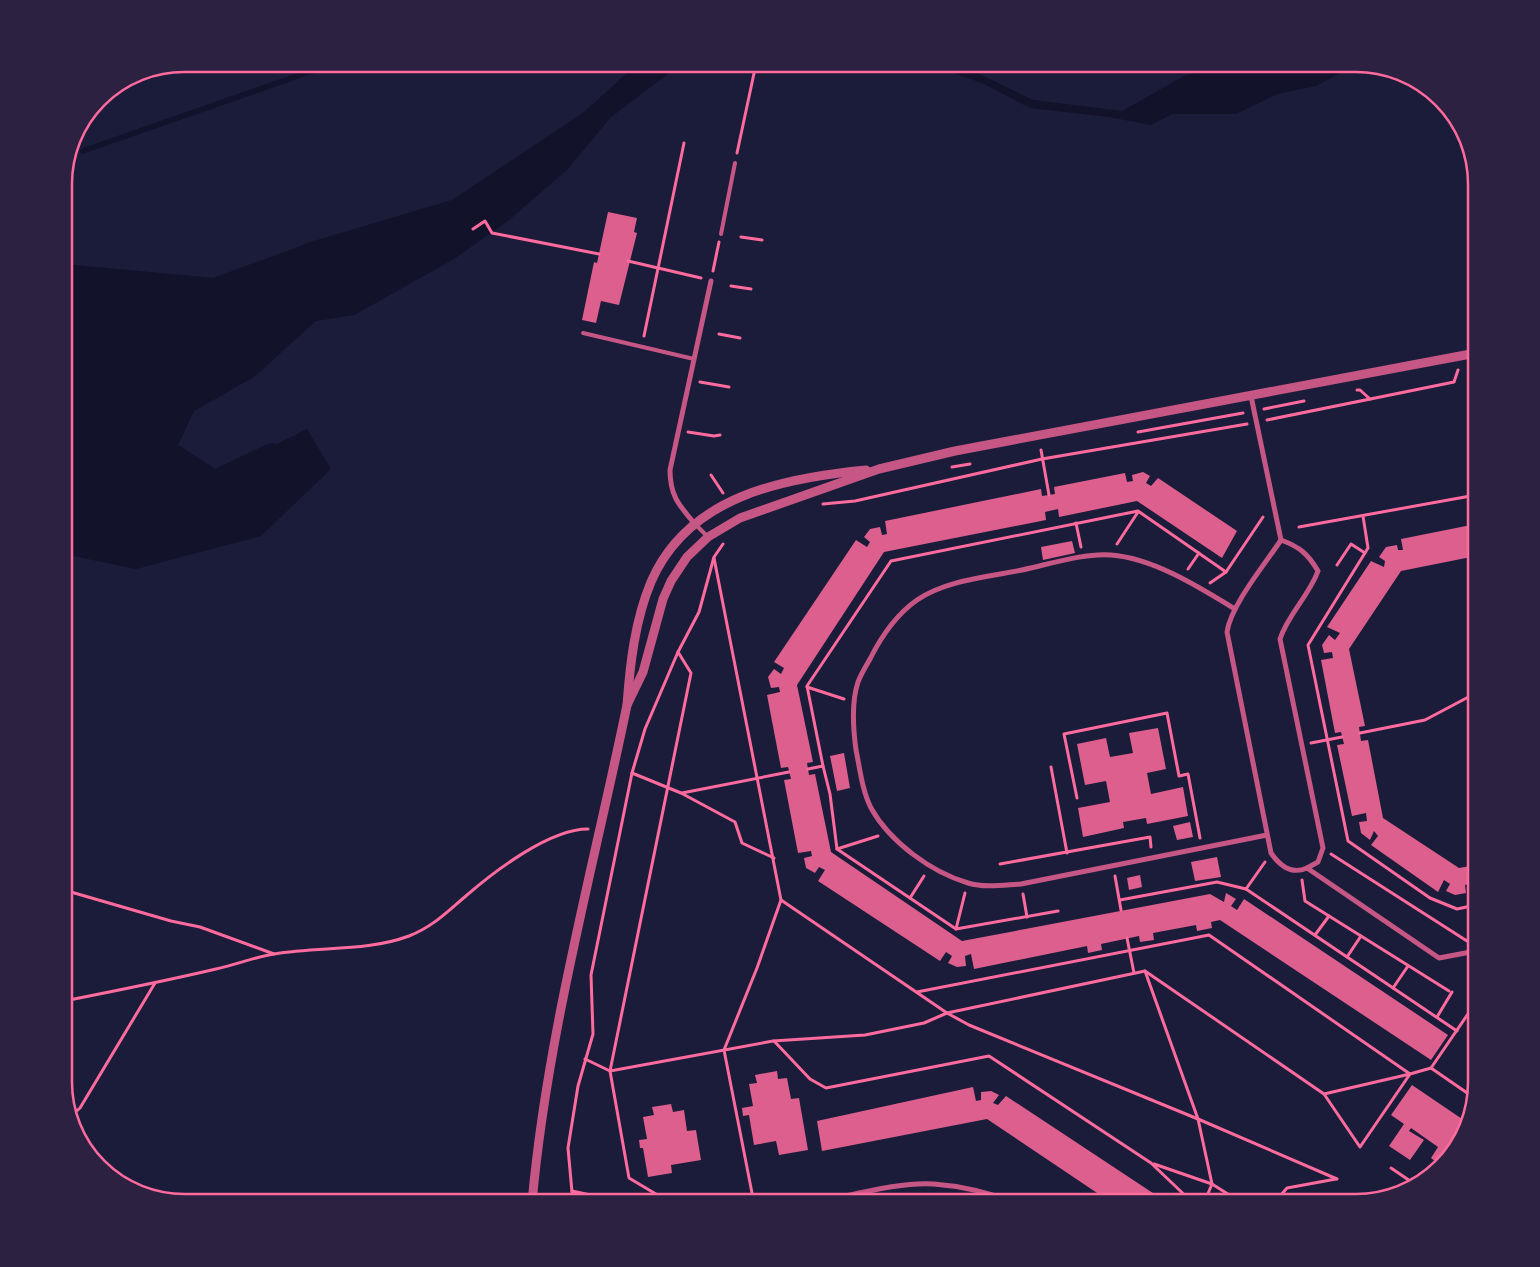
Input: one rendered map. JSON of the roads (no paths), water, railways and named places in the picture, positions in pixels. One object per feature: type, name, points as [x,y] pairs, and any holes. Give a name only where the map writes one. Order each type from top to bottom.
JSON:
[{"type":"street","points":[[694,523],[681,507],[670,488],[670,470],[677,430],[690,380],[711,281]]},
{"type":"street","points":[[627,705],[643,672],[671,581],[687,557],[708,537],[740,518],[879,469],[954,451],[1102,421],[1251,396],[1468,355]]},
{"type":"street","points":[[1251,396],[1281,540],[1235,609],[1228,622],[1227,632],[1271,853],[1279,864],[1288,870],[1300,871],[1318,862],[1323,848],[1280,639],[1284,628],[1314,582],[1318,571],[1308,554],[1299,546],[1281,540]]},
{"type":"street","points":[[533,1194],[538,1144],[555,1038],[627,705],[630,670],[640,618],[648,590],[660,565],[694,523],[729,502],[773,486],[825,474],[879,469]]},
{"type":"street","points":[[1235,609],[1202,588],[1137,559],[1110,555],[1084,557],[970,580],[941,589],[917,600],[892,623],[875,648],[858,682],[854,702],[854,737],[864,788],[871,808],[888,832],[930,867],[968,883],[990,886],[1020,884],[1267,835]]},
{"type":"street","points":[[1307,868],[1439,958],[1468,953]]},
{"type":"street","points":[[861,1194],[915,1184],[967,1188],[987,1194]]},
{"type":"lane","points":[[721,234],[735,163]]},
{"type":"lane","points":[[582,333],[694,359]]},
{"type":"lane","points":[[694,523],[708,537]]},
{"type":"waterway","points":[[83,151],[309,72]]}]
